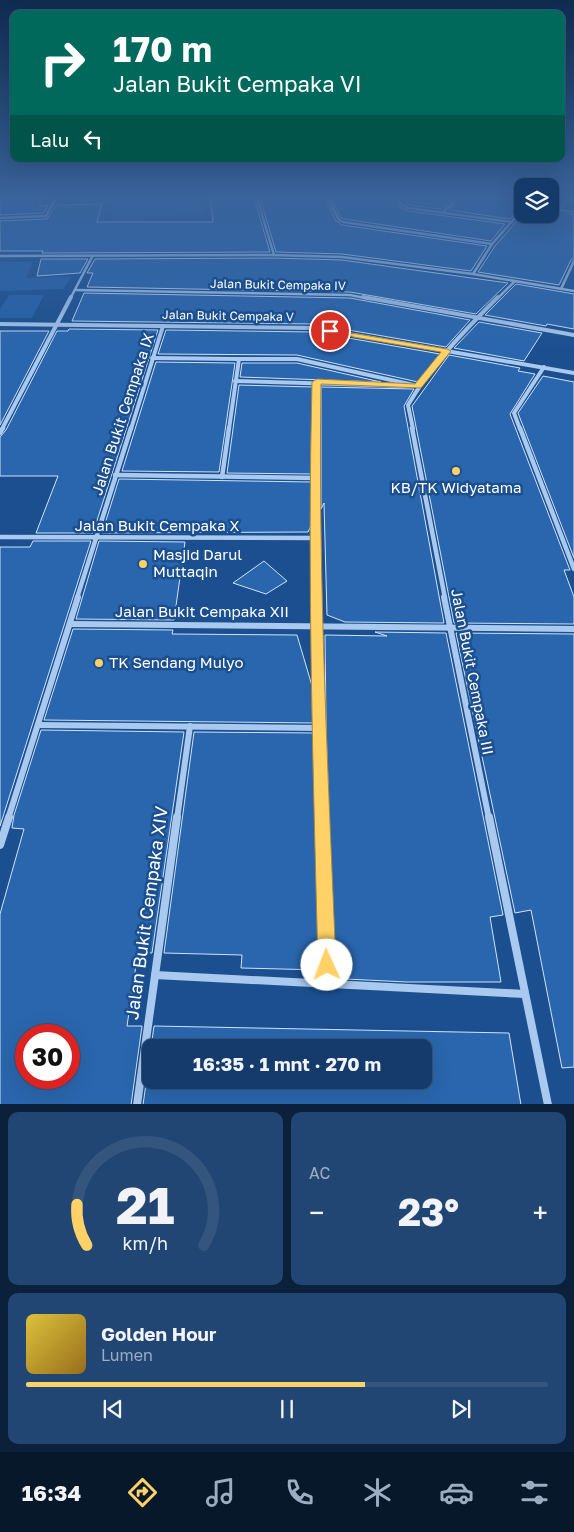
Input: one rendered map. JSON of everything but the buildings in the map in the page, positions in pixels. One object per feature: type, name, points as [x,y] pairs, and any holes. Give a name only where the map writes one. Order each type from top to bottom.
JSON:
[{"type":"street","points":[[272,250],[274,255]]},
{"type":"street","points":[[473,274],[489,250]]},
{"type":"street","points":[[0,256],[274,255],[359,258],[574,291]]},
{"type":"street","points":[[0,432],[58,325],[92,257]]},
{"type":"street","points":[[561,289],[574,261]]},
{"type":"street","name":"Jalan Bukit Cempaka III","points":[[515,281],[447,351],[418,386],[408,405],[450,626],[548,1104]]},
{"type":"street","name":"Jalan Bukit Cempaka IV","points":[[76,290],[350,295],[478,319],[574,334]]},
{"type":"street","name":"Jalan Bukit Cempaka V","points":[[0,324],[314,328],[574,373]]},
{"type":"street","name":"Jalan Bukit Cempaka IX","points":[[0,844],[163,326]]},
{"type":"street","points":[[152,358],[297,359],[418,386]]},
{"type":"street","points":[[222,477],[235,381],[240,359]]},
{"type":"street","points":[[544,367],[514,413],[574,569]]},
{"type":"street","points":[[235,381],[418,386]]},
{"type":"street","points":[[317,382],[315,478],[316,625],[328,984]]},
{"type":"street","points":[[115,475],[315,478]]},
{"type":"street","name":"Jalan Bukit Cempaka X","points":[[0,537],[97,539],[315,538]]},
{"type":"street","name":"Jalan Bukit Cempaka XII","points":[[70,624],[450,626],[574,629]]},
{"type":"street","points":[[38,724],[320,728]]},
{"type":"street","name":"Jalan Bukit Cempaka XIV","points":[[137,1104],[190,726]]},
{"type":"street","points":[[155,975],[525,994]]},
{"type":"shaded area","points":[[0,262],[33,262],[26,278],[72,276],[63,289],[0,291]]},
{"type":"shaded area","points":[[9,295],[44,295],[32,318],[0,318],[0,309]]},
{"type":"place","name":"KB/TK Widyatama","points":[[456,471]]},
{"type":"place","name":"Masjid Darul Muttaqin","points":[[143,564]]},
{"type":"place","name":"TK Sendang Mulyo","points":[[99,663]]},
{"type":"route","points":[[327,965],[316,625],[315,478],[317,382],[418,386],[447,351],[330,331]]}]
